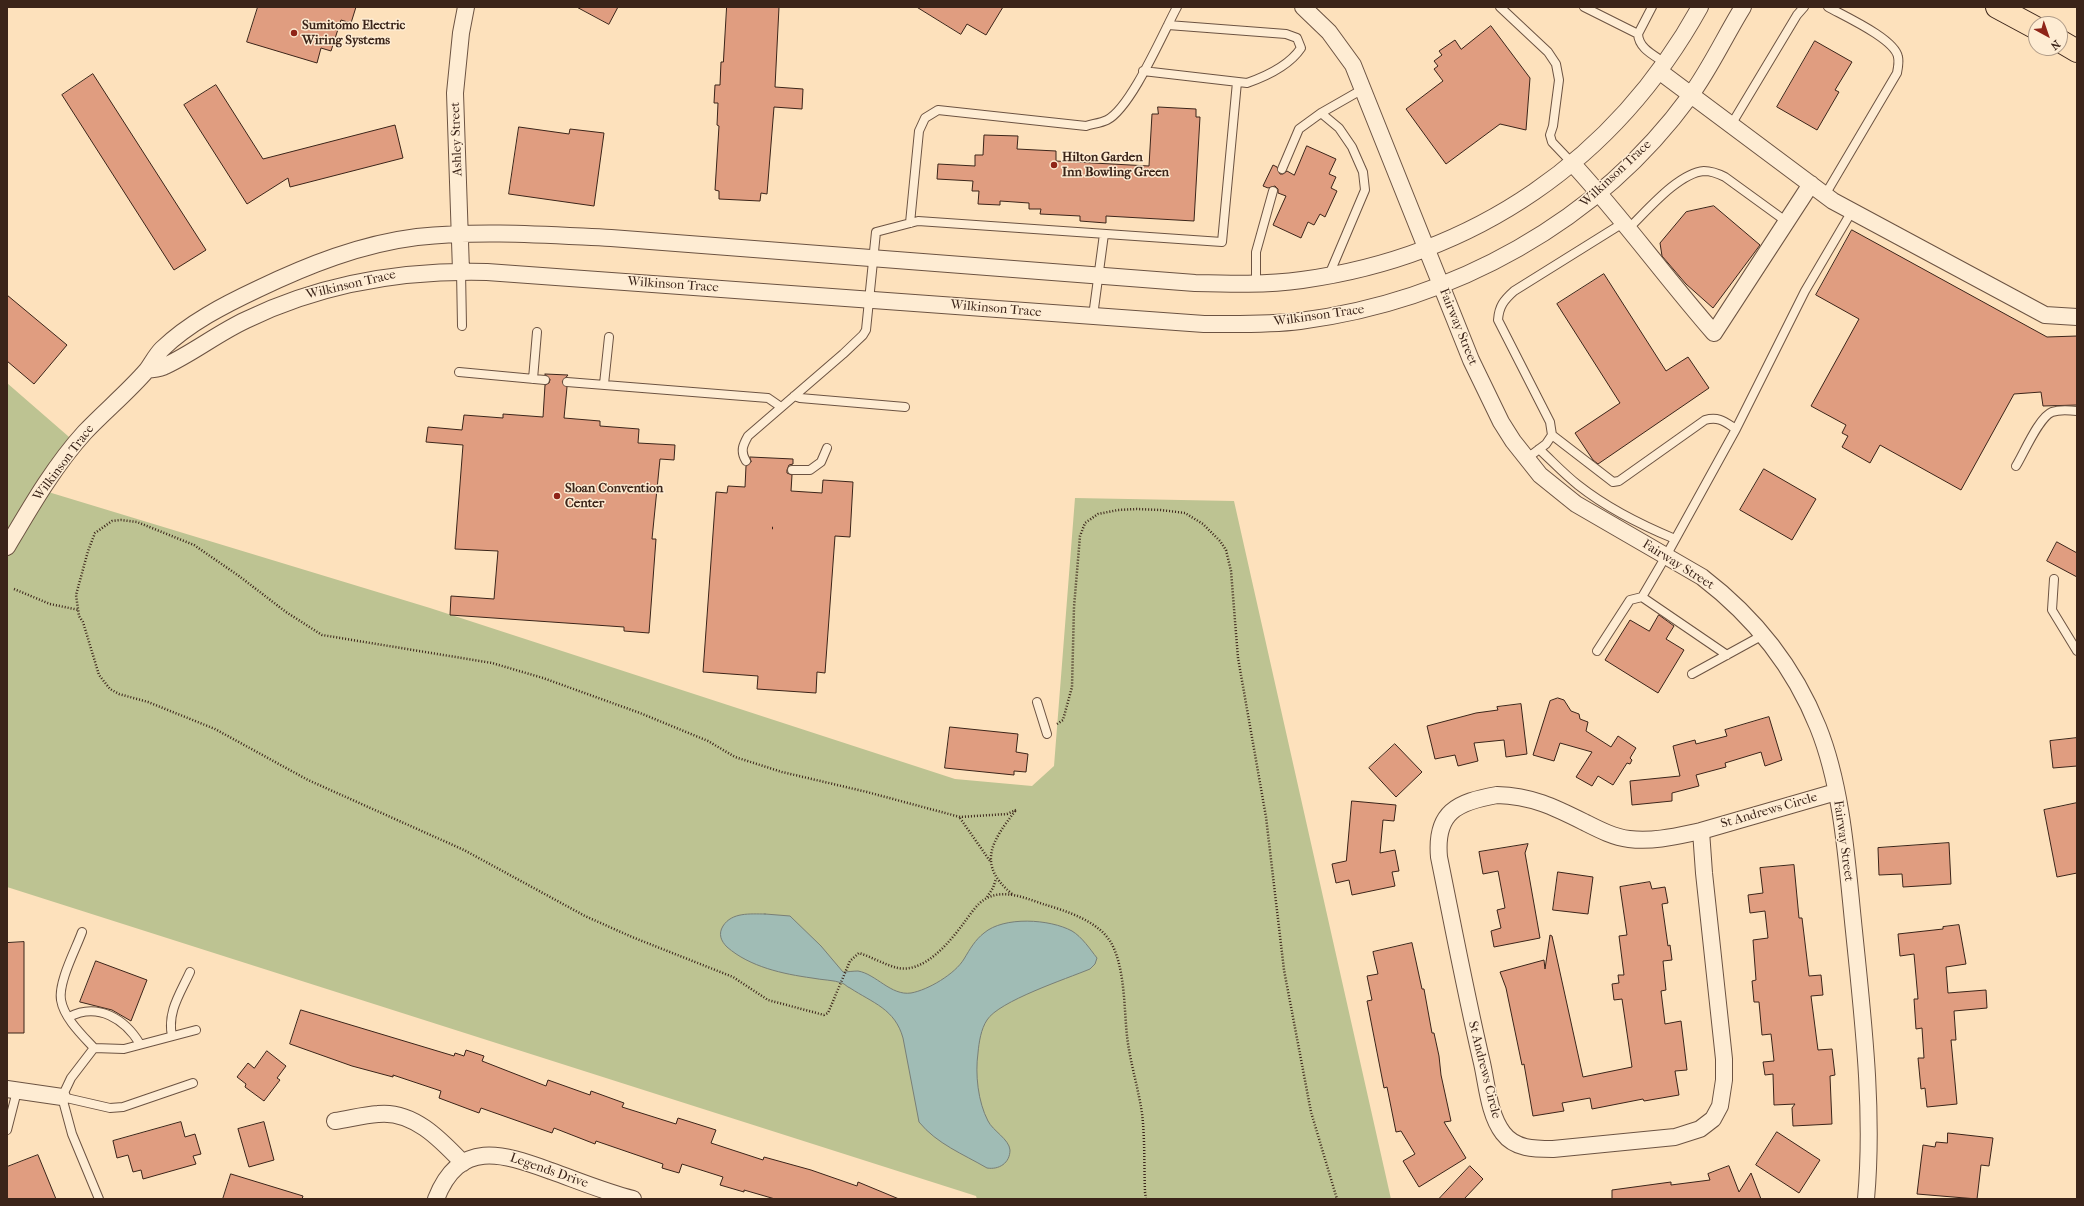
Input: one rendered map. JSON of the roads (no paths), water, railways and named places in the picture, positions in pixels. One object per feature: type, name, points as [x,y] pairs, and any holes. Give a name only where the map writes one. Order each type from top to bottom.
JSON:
[{"type":"main road","points":[[1997,7],[2028,24]]},
{"type":"main road","points":[[2068,46],[2077,51]]},
{"type":"street","name":"Ashley Street","points":[[460,271],[455,93],[461,33],[466,7]]},
{"type":"street","name":"Fairway Street","points":[[1303,7],[1329,32],[1353,66],[1425,249],[1480,381],[1501,422],[1526,459],[1540,475],[1576,504],[1702,577],[1721,591],[1763,635],[1783,661],[1808,704],[1825,747],[1836,792],[1850,894],[1864,1030],[1869,1145],[1866,1199]]},
{"type":"street","name":"Wilkinson Trace","points":[[7,547],[42,490],[84,433],[147,370],[162,350],[193,325],[232,300],[274,280],[343,254],[379,244],[415,238],[460,234],[524,234],[611,238],[1195,283],[1256,284],[1329,276],[1392,260],[1425,249],[1465,232],[1506,210],[1572,163],[1614,125],[1662,67],[1700,7]]},
{"type":"street","name":"Wilkinson Trace","points":[[147,370],[164,367],[240,322],[301,296],[361,280],[392,275],[460,271],[1094,316],[1236,324],[1299,321],[1364,310],[1441,286],[1490,264],[1548,231],[1599,193],[1646,149],[1691,95],[1743,7]]},
{"type":"street","points":[[1662,67],[1691,95],[1825,195],[2045,315],[2077,317]]},
{"type":"street","points":[[1572,163],[1599,193],[1670,284],[1714,333],[1811,184]]},
{"type":"street","name":"St Andrews Circle","points":[[1701,830],[1704,880],[1724,1059],[1722,1098],[1713,1119],[1692,1133],[1654,1140],[1552,1149],[1528,1148],[1513,1142],[1507,1138],[1498,1126],[1491,1103],[1439,857],[1438,841],[1441,826],[1450,814],[1471,801],[1497,796],[1516,796],[1535,799],[1553,806],[1607,834],[1628,839],[1649,840],[1670,838],[1836,792]]},
{"type":"street","points":[[12,1090],[62,1098]]},
{"type":"street","points":[[335,1121],[379,1113],[407,1118],[423,1126],[463,1163]]},
{"type":"street","name":"Legends Drive","points":[[436,1199],[449,1175],[463,1163],[485,1155],[511,1157],[607,1192],[633,1199]]},
{"type":"lane","points":[[910,223],[919,131],[925,118],[938,110],[1086,126],[1106,121],[1119,111],[1132,92],[1177,7]]},
{"type":"lane","points":[[1500,7],[1548,52],[1556,64],[1559,80],[1553,126],[1550,135],[1552,142],[1572,163]]},
{"type":"lane","points":[[1584,7],[1638,34]]},
{"type":"lane","points":[[1652,7],[1638,34],[1641,46],[1662,67]]},
{"type":"lane","points":[[1731,125],[1797,15],[1804,7]]},
{"type":"lane","points":[[1825,195],[1897,73],[1898,57],[1895,49],[1887,41],[1828,7]]},
{"type":"lane","points":[[1143,71],[1247,83],[1263,77],[1294,58],[1301,48],[1297,38],[1286,34],[1168,25]]},
{"type":"lane","points":[[746,461],[742,451],[742,445],[748,436],[863,335],[866,330],[871,299],[876,232],[918,220],[1222,242],[1237,82]]},
{"type":"lane","points":[[1282,169],[1299,128],[1321,113],[1363,89]]},
{"type":"lane","points":[[1321,113],[1339,128],[1352,147],[1363,172],[1365,190],[1329,276]]},
{"type":"lane","points":[[1736,429],[1720,418],[1713,417],[1705,420],[1619,481],[1613,482],[1552,435],[1550,422],[1498,320],[1499,310],[1502,302],[1514,291],[1625,226],[1687,176],[1704,171],[1716,173],[1725,177],[1786,222]]},
{"type":"lane","points":[[1256,284],[1256,252],[1273,190]]},
{"type":"lane","points":[[1597,651],[1630,600],[1642,597],[1666,556],[1736,429],[1805,291],[1852,211]]},
{"type":"lane","points":[[1094,316],[1104,234]]},
{"type":"lane","points":[[460,271],[462,326]]},
{"type":"lane","points":[[533,378],[537,332]]},
{"type":"lane","points":[[604,384],[609,337]]},
{"type":"lane","points":[[459,372],[545,380]]},
{"type":"lane","points":[[567,382],[768,398],[781,407]]},
{"type":"lane","points":[[794,396],[800,398],[905,407]]},
{"type":"lane","points":[[2016,466],[2042,421],[2051,413],[2077,410]]},
{"type":"lane","points":[[1526,459],[1539,449],[1552,435]]},
{"type":"lane","points":[[792,470],[810,470],[821,462],[827,448]]},
{"type":"lane","points":[[1539,449],[1578,485],[1611,508],[1644,526],[1675,539]]},
{"type":"lane","points":[[2054,579],[2052,610],[2077,651]]},
{"type":"lane","points":[[1642,597],[1727,655]]},
{"type":"lane","points":[[1692,674],[1763,635]]},
{"type":"lane","points":[[1037,702],[1046,732]]},
{"type":"lane","points":[[82,932],[62,984],[61,999],[64,1011],[94,1048],[124,1049],[196,1030]]},
{"type":"lane","points":[[172,1036],[170,1024],[172,1012],[190,972]]},
{"type":"lane","points":[[69,1017],[77,1013],[89,1011],[102,1013],[121,1021],[132,1031],[140,1044]]},
{"type":"lane","points":[[94,1048],[72,1078],[62,1098],[72,1134],[99,1199]]},
{"type":"lane","points":[[62,1098],[110,1108],[124,1107],[193,1083]]},
{"type":"lane","points":[[7,1130],[12,1090]]},
{"type":"water","points":[[765,914],[790,916],[821,946],[843,972],[858,971],[865,973],[890,988],[904,993],[911,993],[925,989],[948,976],[960,965],[973,945],[984,933],[1003,924],[1027,921],[1052,924],[1072,931],[1082,940],[1097,958],[1095,964],[1090,969],[1034,991],[1005,1005],[987,1020],[982,1031],[977,1061],[978,1088],[982,1105],[990,1125],[1007,1142],[1009,1146],[1010,1155],[1003,1165],[996,1168],[987,1168],[942,1143],[919,1122],[903,1038],[895,1020],[889,1013],[842,983],[778,972],[756,965],[736,954],[723,942],[720,935],[721,929],[731,918],[742,915]]},
{"type":"place","name":"Sumitomo Electric Wiring Systems","points":[[294,33]]},
{"type":"place","name":"Hilton Garden Inn Bowling Green","points":[[1054,165]]},
{"type":"place","name":"Sloan Convention Center","points":[[557,496]]}]
